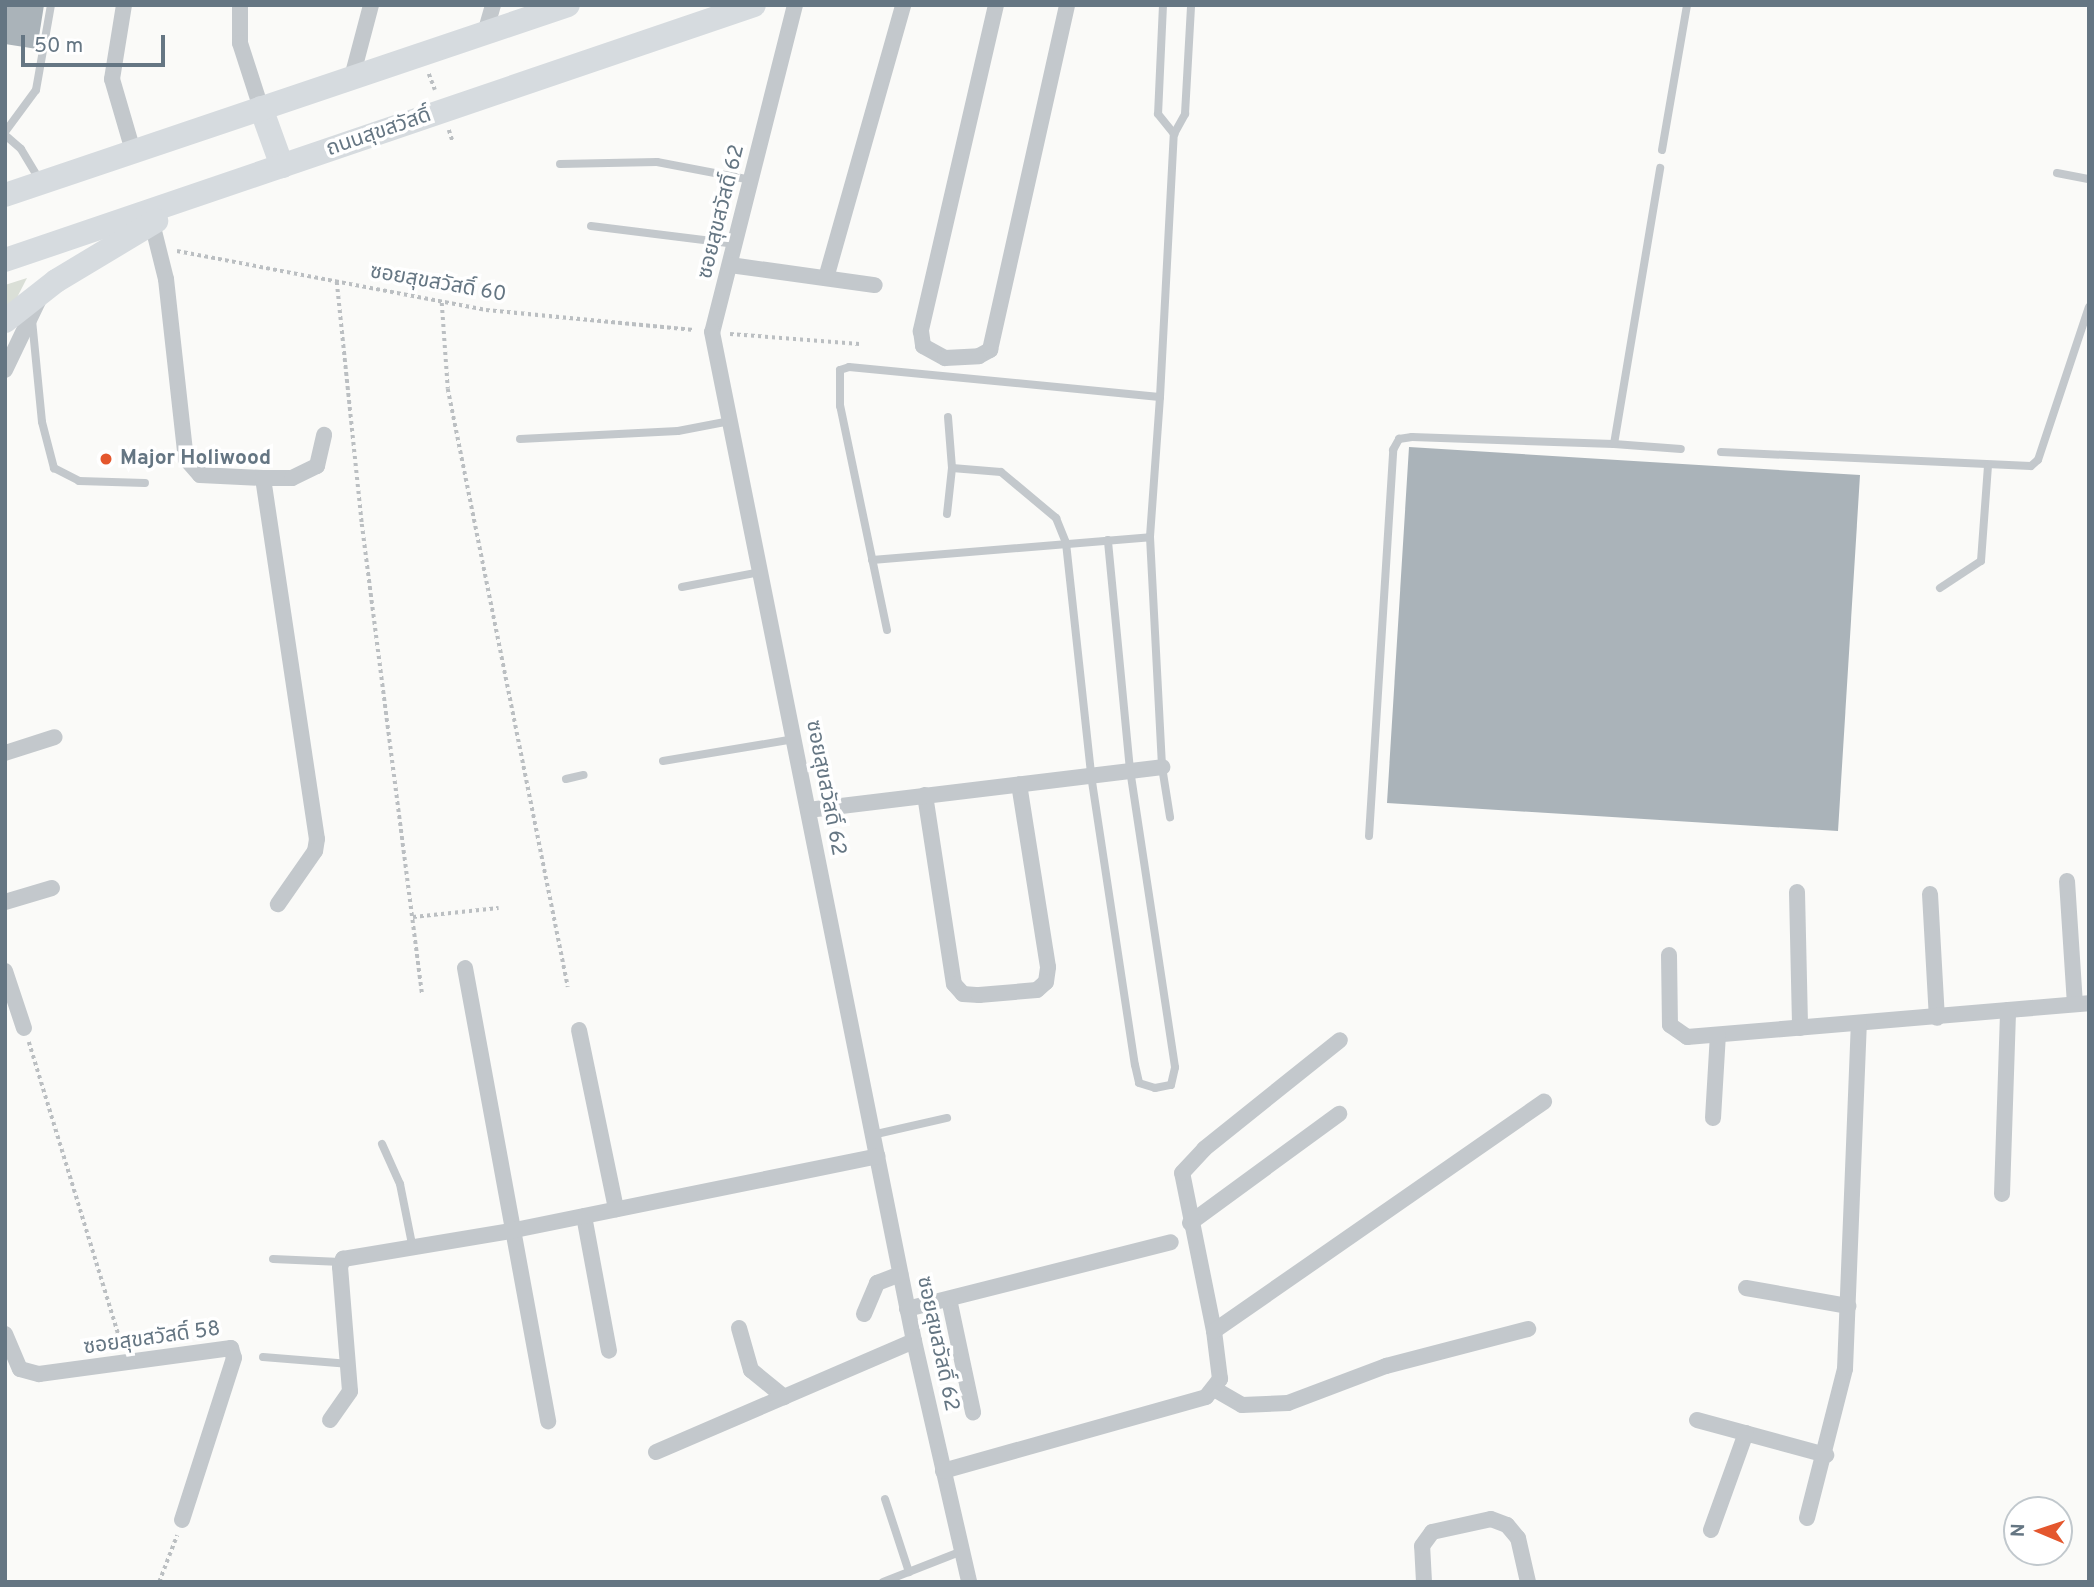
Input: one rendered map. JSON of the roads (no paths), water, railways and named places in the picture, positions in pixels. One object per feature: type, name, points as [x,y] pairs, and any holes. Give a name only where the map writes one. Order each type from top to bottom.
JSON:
[{"type":"main road","points":[[5,194],[568,5]]},
{"type":"main road","name":"ถนนสุขสวัสดิ์","points":[[5,260],[754,5]]},
{"type":"main road","points":[[261,108],[282,166]]},
{"type":"main road","points":[[5,321],[44,290],[198,195]]},
{"type":"street","points":[[124,5],[112,79],[133,151]]},
{"type":"street","points":[[240,5],[240,43],[261,108]]},
{"type":"street","points":[[352,77],[371,5]]},
{"type":"street","points":[[485,33],[493,5]]},
{"type":"street","name":"ซอยสุขสวัสดิ์ 62","points":[[795,5],[712,332],[900,1275],[969,1582]]},
{"type":"street","points":[[826,278],[903,5]]},
{"type":"street","points":[[996,5],[921,331],[923,346],[944,358],[979,356],[990,350],[1067,5]]},
{"type":"street","points":[[152,223],[161,249],[186,459],[200,475],[292,478],[317,466],[324,436]]},
{"type":"street","points":[[730,265],[874,285]]},
{"type":"street","points":[[5,370],[44,290]]},
{"type":"street","points":[[263,478],[317,839],[315,851],[278,904]]},
{"type":"street","points":[[5,753],[55,737]]},
{"type":"street","points":[[808,810],[1162,767]]},
{"type":"street","points":[[925,795],[954,984],[963,994],[1037,990],[1046,982],[1048,967],[1019,784]]},
{"type":"street","points":[[1669,955],[1670,1024],[1687,1037],[2082,1004],[2067,881]]},
{"type":"street","points":[[5,902],[52,888]]},
{"type":"street","points":[[1797,892],[1800,1028]]},
{"type":"street","points":[[1930,894],[1937,1018]]},
{"type":"street","points":[[465,968],[510,1231],[548,1421]]},
{"type":"street","points":[[5,971],[24,1028]]},
{"type":"street","points":[[2002,1194],[2008,1010]]},
{"type":"street","points":[[1807,1518],[1826,1455],[1845,1369],[1849,1176],[1859,1023]]},
{"type":"street","points":[[579,1030],[616,1209]]},
{"type":"street","points":[[1713,1118],[1718,1035]]},
{"type":"street","points":[[943,1471],[1206,1397],[1216,1390],[1220,1379],[1214,1331],[1182,1173],[1340,1040]]},
{"type":"street","points":[[1214,1331],[1544,1102]]},
{"type":"street","points":[[1190,1223],[1339,1114]]},
{"type":"street","points":[[330,1420],[350,1391],[341,1262],[510,1231],[877,1156]]},
{"type":"street","points":[[584,1216],[609,1351]]},
{"type":"street","points":[[908,1309],[1171,1242]]},
{"type":"street","points":[[864,1314],[877,1283],[900,1275]]},
{"type":"street","points":[[1746,1288],[1848,1306]]},
{"type":"street","points":[[949,1299],[973,1412]]},
{"type":"street","points":[[739,1328],[751,1370],[784,1397]]},
{"type":"street","points":[[1216,1390],[1242,1405],[1288,1403],[1386,1366],[1528,1329]]},
{"type":"street","name":"ซอยสุขสวัสดิ์ 58","points":[[6,1338],[20,1369],[28,1373],[128,1365],[220,1347],[234,1352],[182,1520]]},
{"type":"street","points":[[656,1452],[914,1341]]},
{"type":"street","points":[[1697,1420],[1826,1455]]},
{"type":"street","points":[[1711,1530],[1746,1433]]},
{"type":"street","points":[[1424,1582],[1422,1546],[1432,1532],[1491,1519],[1507,1525],[1518,1538],[1528,1582]]},
{"type":"lane","points":[[41,182],[21,149],[5,133],[36,90],[51,5]]},
{"type":"lane","points":[[1163,5],[1158,114],[1174,134]]},
{"type":"lane","points":[[1170,817],[1162,767],[1150,537],[1174,134],[1185,114],[1191,5]]},
{"type":"lane","points":[[1662,150],[1687,5]]},
{"type":"lane","points":[[560,164],[656,162],[752,180]]},
{"type":"lane","points":[[1614,444],[1660,168]]},
{"type":"lane","points":[[2057,173],[2089,179]]},
{"type":"lane","points":[[591,226],[736,244]]},
{"type":"lane","points":[[1721,452],[2021,468],[2038,460],[2089,307]]},
{"type":"lane","points":[[32,314],[42,422],[54,468],[79,481],[145,483]]},
{"type":"lane","points":[[887,630],[840,406],[840,370],[849,367],[1160,397]]},
{"type":"lane","points":[[947,513],[951,468],[948,417]]},
{"type":"lane","points":[[520,439],[678,431],[730,420]]},
{"type":"lane","points":[[1369,836],[1390,468],[1399,439],[1614,444],[1681,449]]},
{"type":"lane","points":[[1940,587],[1981,561],[1988,466]]},
{"type":"lane","points":[[951,468],[1001,472],[1056,518],[1066,543],[1091,775],[1137,1076],[1145,1089],[1171,1085],[1175,1067],[1130,770],[1108,540]]},
{"type":"lane","points":[[872,560],[1150,537]]},
{"type":"lane","points":[[682,587],[760,572]]},
{"type":"lane","points":[[663,761],[793,739]]},
{"type":"lane","points":[[566,779],[584,775]]},
{"type":"lane","points":[[872,1135],[947,1118]]},
{"type":"lane","points":[[382,1144],[403,1194],[413,1249]]},
{"type":"lane","points":[[273,1259],[341,1262]]},
{"type":"lane","points":[[263,1357],[350,1364]]},
{"type":"lane","points":[[885,1499],[909,1572]]},
{"type":"lane","points":[[883,1582],[962,1551]]},
{"type":"place","name":"Major Holiwood","points":[[106,459]]}]
